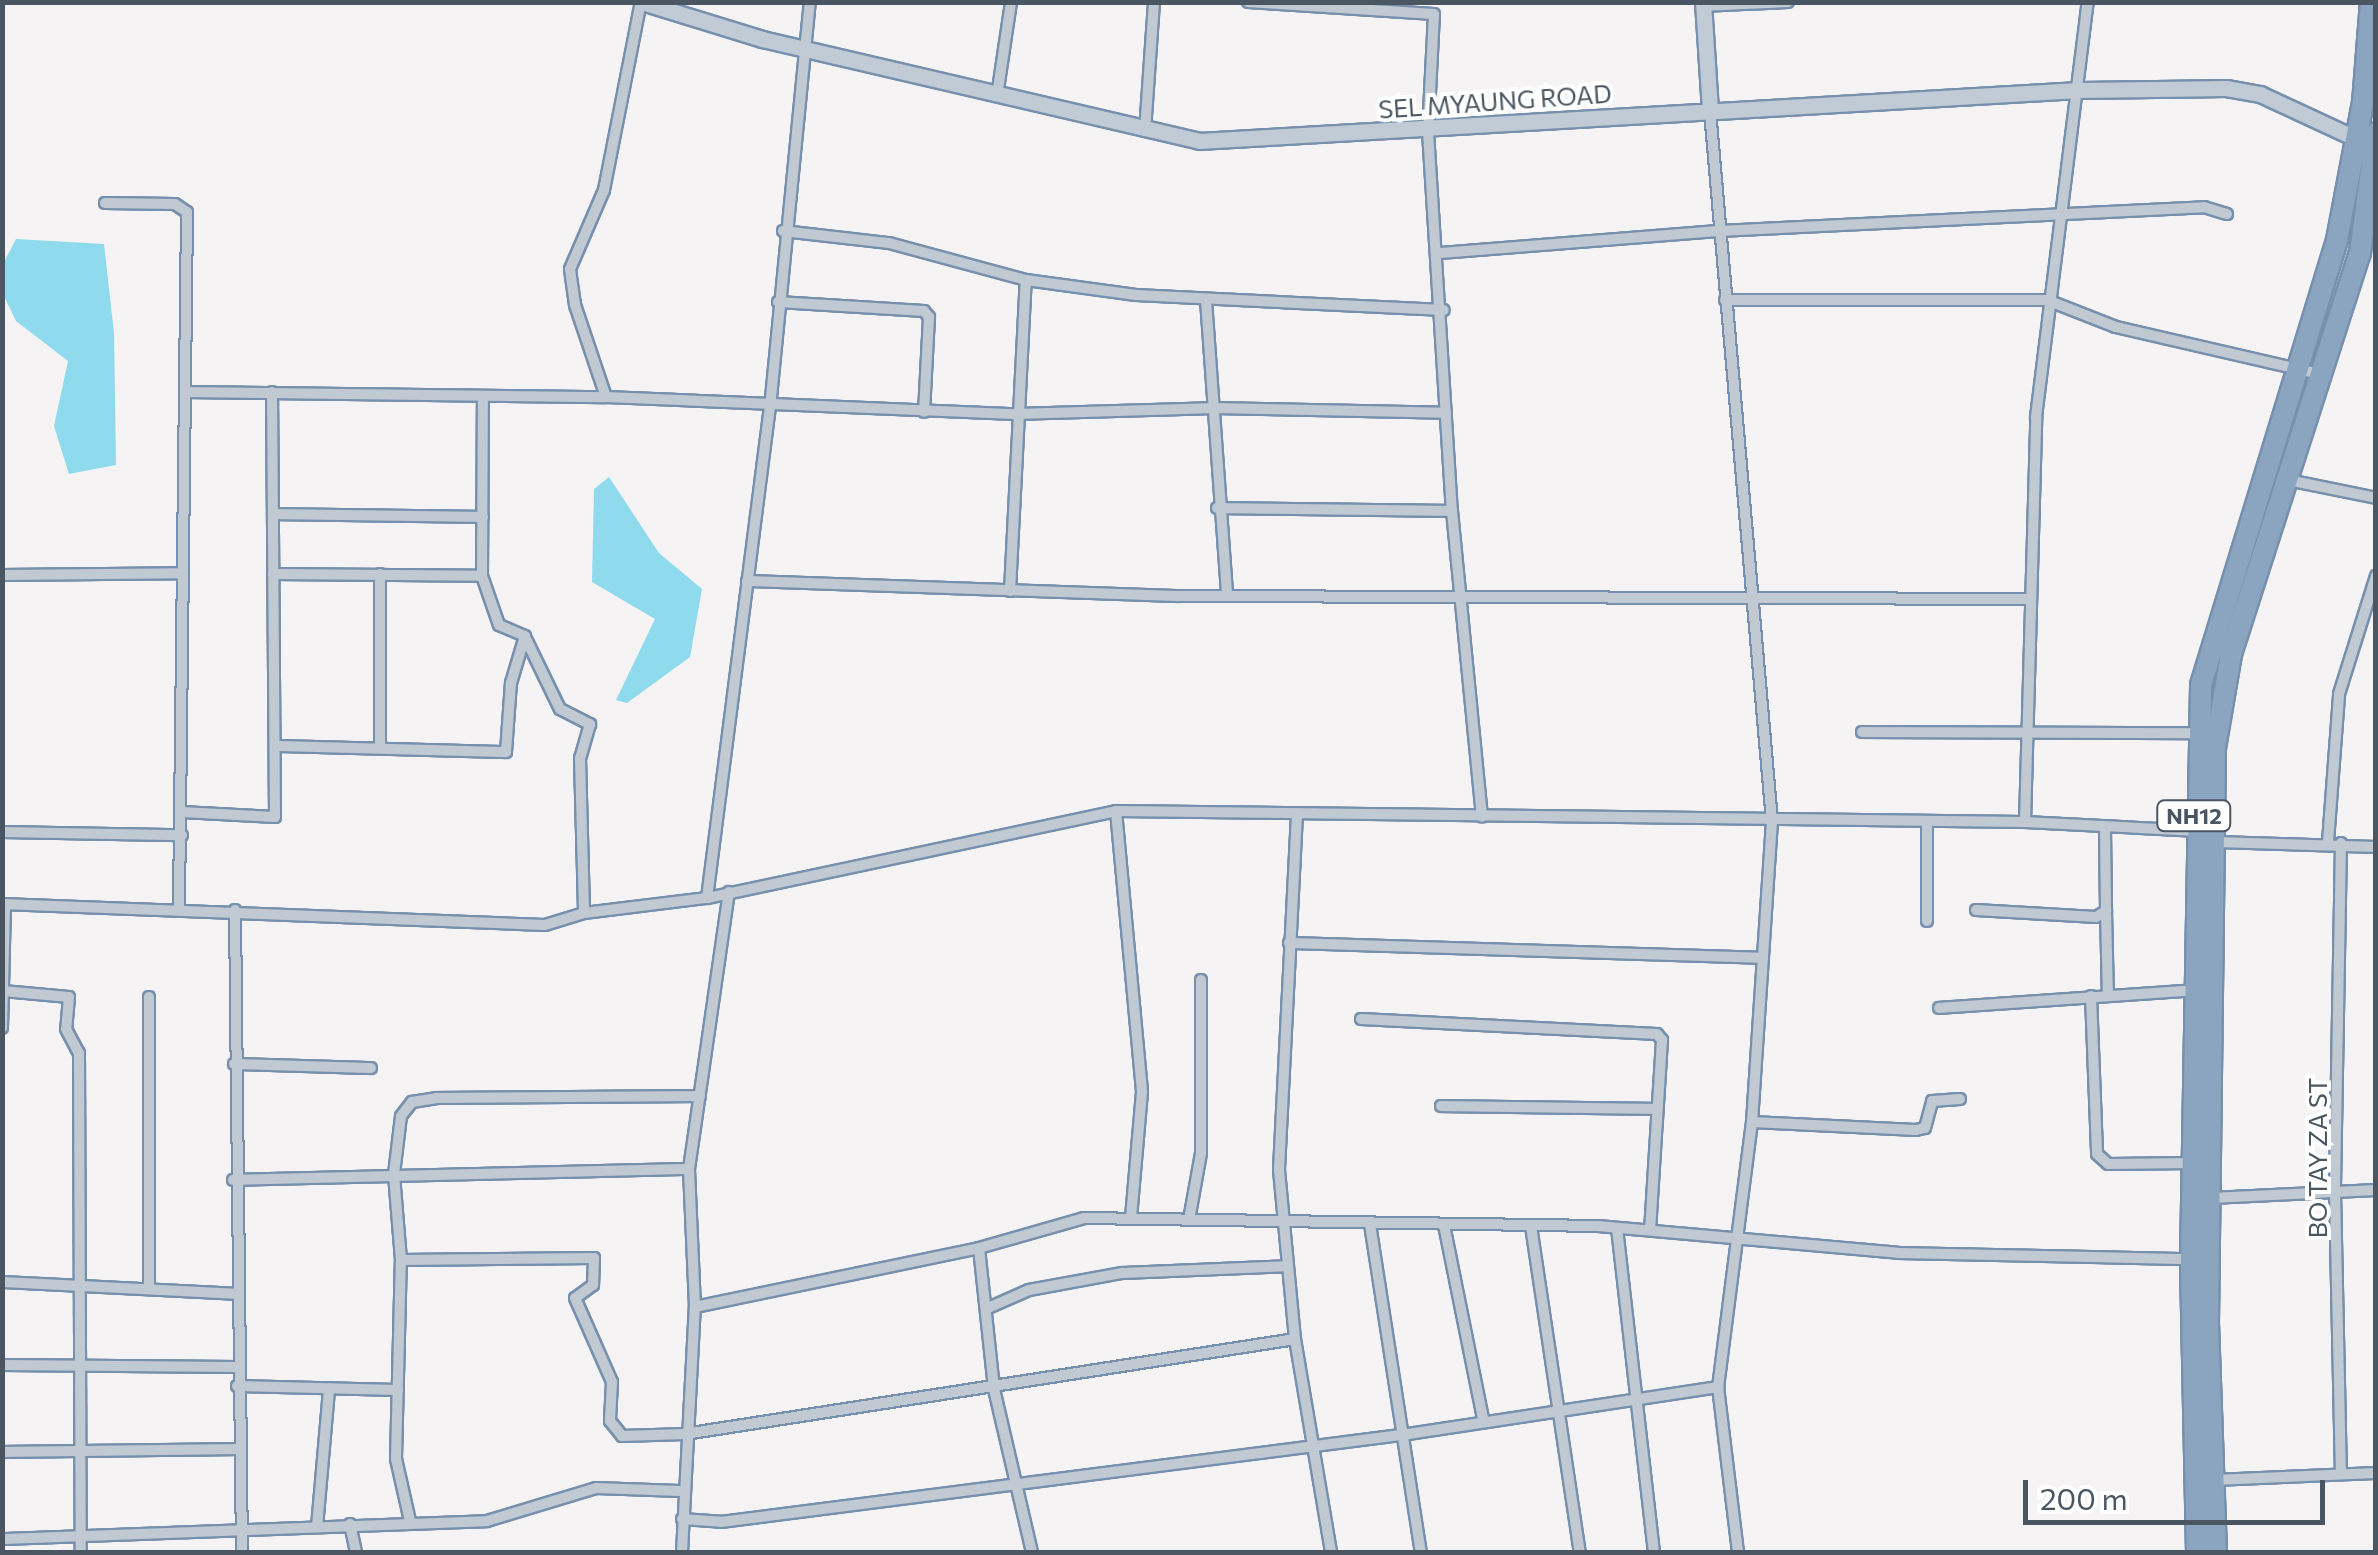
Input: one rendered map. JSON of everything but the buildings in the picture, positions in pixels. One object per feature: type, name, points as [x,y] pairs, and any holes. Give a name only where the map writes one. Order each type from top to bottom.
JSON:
[{"type":"highway","name":"NH12","points":[[2216,1552],[2212,1198],[2221,695],[2360,253],[2371,140],[2371,2]]},
{"type":"highway","name":"NH12","points":[[2197,1552],[2191,1259],[2196,732],[2224,596],[2371,140]]},
{"type":"highway","points":[[2224,596],[2246,607]]},
{"type":"main road","name":"SEL MYAUNG ROAD","points":[[642,2],[803,49],[1144,133],[1199,141],[1428,132],[2079,90],[2243,91],[2371,140]]},
{"type":"main road","points":[[1703,4],[1710,111]]},
{"type":"street","points":[[606,397],[575,305],[570,268],[604,190],[642,2]]},
{"type":"street","points":[[708,898],[770,408],[783,230],[810,2]]},
{"type":"street","points":[[997,97],[1010,2]]},
{"type":"street","points":[[1144,133],[1154,2]]},
{"type":"street","points":[[1248,2],[1434,8],[1428,132],[1444,310],[1452,512],[1482,817]]},
{"type":"street","points":[[1703,4],[1788,2]]},
{"type":"street","points":[[2025,822],[2028,599],[2046,300],[2079,90],[2088,2]]},
{"type":"street","points":[[1710,111],[1772,821],[1752,1122],[1718,1387],[1738,1552]]},
{"type":"street","points":[[104,203],[174,204],[187,212],[179,908]]},
{"type":"street","points":[[1439,253],[1719,231],[2061,214],[2204,207],[2227,214]]},
{"type":"street","points":[[783,230],[889,242],[1026,280],[1206,300],[1444,310]]},
{"type":"street","points":[[1010,591],[1015,414],[1026,280]]},
{"type":"street","points":[[1206,300],[1216,508],[1227,594]]},
{"type":"street","points":[[1725,300],[2046,300],[2116,327],[2320,374]]},
{"type":"street","points":[[778,302],[924,311],[929,317],[924,412]]},
{"type":"street","points":[[185,392],[606,397],[770,408],[1015,414],[1214,408],[1446,413]]},
{"type":"street","points":[[182,812],[275,818],[272,392]]},
{"type":"street","points":[[483,396],[482,576],[499,624],[525,636],[560,709],[590,724],[580,758],[584,913]]},
{"type":"street","points":[[2262,476],[2376,498]]},
{"type":"street","points":[[1216,508],[1452,512]]},
{"type":"street","points":[[273,514],[484,517]]},
{"type":"street","points":[[2,576],[181,573]]},
{"type":"street","points":[[273,574],[482,576]]},
{"type":"street","points":[[380,574],[380,748]]},
{"type":"street","points":[[2328,842],[2339,694],[2376,576]]},
{"type":"street","points":[[747,581],[1010,591],[1462,598],[2028,599]]},
{"type":"street","points":[[275,746],[506,752],[511,683],[525,636]]},
{"type":"street","points":[[1862,732],[2196,732]]},
{"type":"street","points":[[1116,811],[1142,1092],[1131,1219]]},
{"type":"street","points":[[2,1028],[4,904],[545,924],[584,913],[708,898],[1116,811],[2025,822],[2194,831],[2217,842],[2328,842],[2376,847]]},
{"type":"street","points":[[1297,814],[1280,1152],[1294,1339],[1332,1552]]},
{"type":"street","points":[[1926,822],[1926,921]]},
{"type":"street","points":[[2105,826],[2108,996]]},
{"type":"street","points":[[2,832],[182,835]]},
{"type":"street","name":"BO TAY ZA ST","points":[[2342,843],[2335,1191],[2342,1473]]},
{"type":"street","points":[[682,1552],[680,1490],[695,1307],[689,1168],[728,892]]},
{"type":"street","points":[[234,910],[236,1386],[242,1552]]},
{"type":"street","points":[[1976,910],[2096,917],[2106,912]]},
{"type":"street","points":[[1289,943],[1763,958]]},
{"type":"street","points":[[1189,1220],[1201,1153],[1201,980]]},
{"type":"street","points":[[1939,1008],[2196,990]]},
{"type":"street","points":[[3,991],[68,997],[66,1030],[80,1053],[81,1552]]},
{"type":"street","points":[[2092,996],[2098,1154],[2108,1164],[2193,1163]]},
{"type":"street","points":[[149,997],[149,1286]]},
{"type":"street","points":[[1360,1019],[1657,1034],[1650,1230]]},
{"type":"street","points":[[234,1064],[372,1068]]},
{"type":"street","points":[[410,1521],[396,1459],[401,1260],[394,1174],[401,1116],[412,1102],[700,1096]]},
{"type":"street","points":[[1752,1122],[1916,1130],[1925,1128],[1932,1101],[1960,1099]]},
{"type":"street","points":[[1441,1106],[1657,1109]]},
{"type":"street","points":[[234,1180],[689,1168]]},
{"type":"street","points":[[2212,1198],[2376,1190]]},
{"type":"street","points":[[695,1307],[979,1248],[1084,1218],[1618,1228],[2016,1259],[2191,1259]]},
{"type":"street","points":[[1370,1224],[1421,1552]]},
{"type":"street","points":[[1444,1225],[1484,1418]]},
{"type":"street","points":[[1532,1226],[1580,1552]]},
{"type":"street","points":[[1618,1228],[1634,1402],[1654,1552]]},
{"type":"street","points":[[979,1248],[994,1389],[1032,1552]]},
{"type":"street","points":[[401,1260],[594,1258],[593,1285],[575,1298],[612,1382],[610,1420],[622,1436],[685,1434],[994,1389],[1294,1339]]},
{"type":"street","points":[[988,1308],[1029,1290],[1122,1272],[1287,1266]]},
{"type":"street","points":[[2,1282],[149,1286],[235,1294]]},
{"type":"street","points":[[2,1364],[236,1367]]},
{"type":"street","points":[[236,1386],[398,1390]]},
{"type":"street","points":[[682,1519],[722,1522],[1315,1442],[1402,1435],[1484,1418],[1634,1402],[1718,1387]]},
{"type":"street","points":[[317,1527],[329,1389]]},
{"type":"street","points":[[2,1452],[238,1449]]},
{"type":"street","points":[[2214,1480],[2376,1473]]},
{"type":"street","points":[[2,1539],[486,1521],[596,1488],[680,1490]]},
{"type":"street","points":[[350,1524],[356,1552]]},
{"type":"water","points":[[16,239],[104,244],[114,333],[116,465],[69,474],[54,426],[68,361],[16,321],[3,294],[3,264]]},
{"type":"water","points":[[609,477],[659,553],[702,589],[690,657],[627,703],[616,700],[655,619],[592,582],[594,489]]}]
